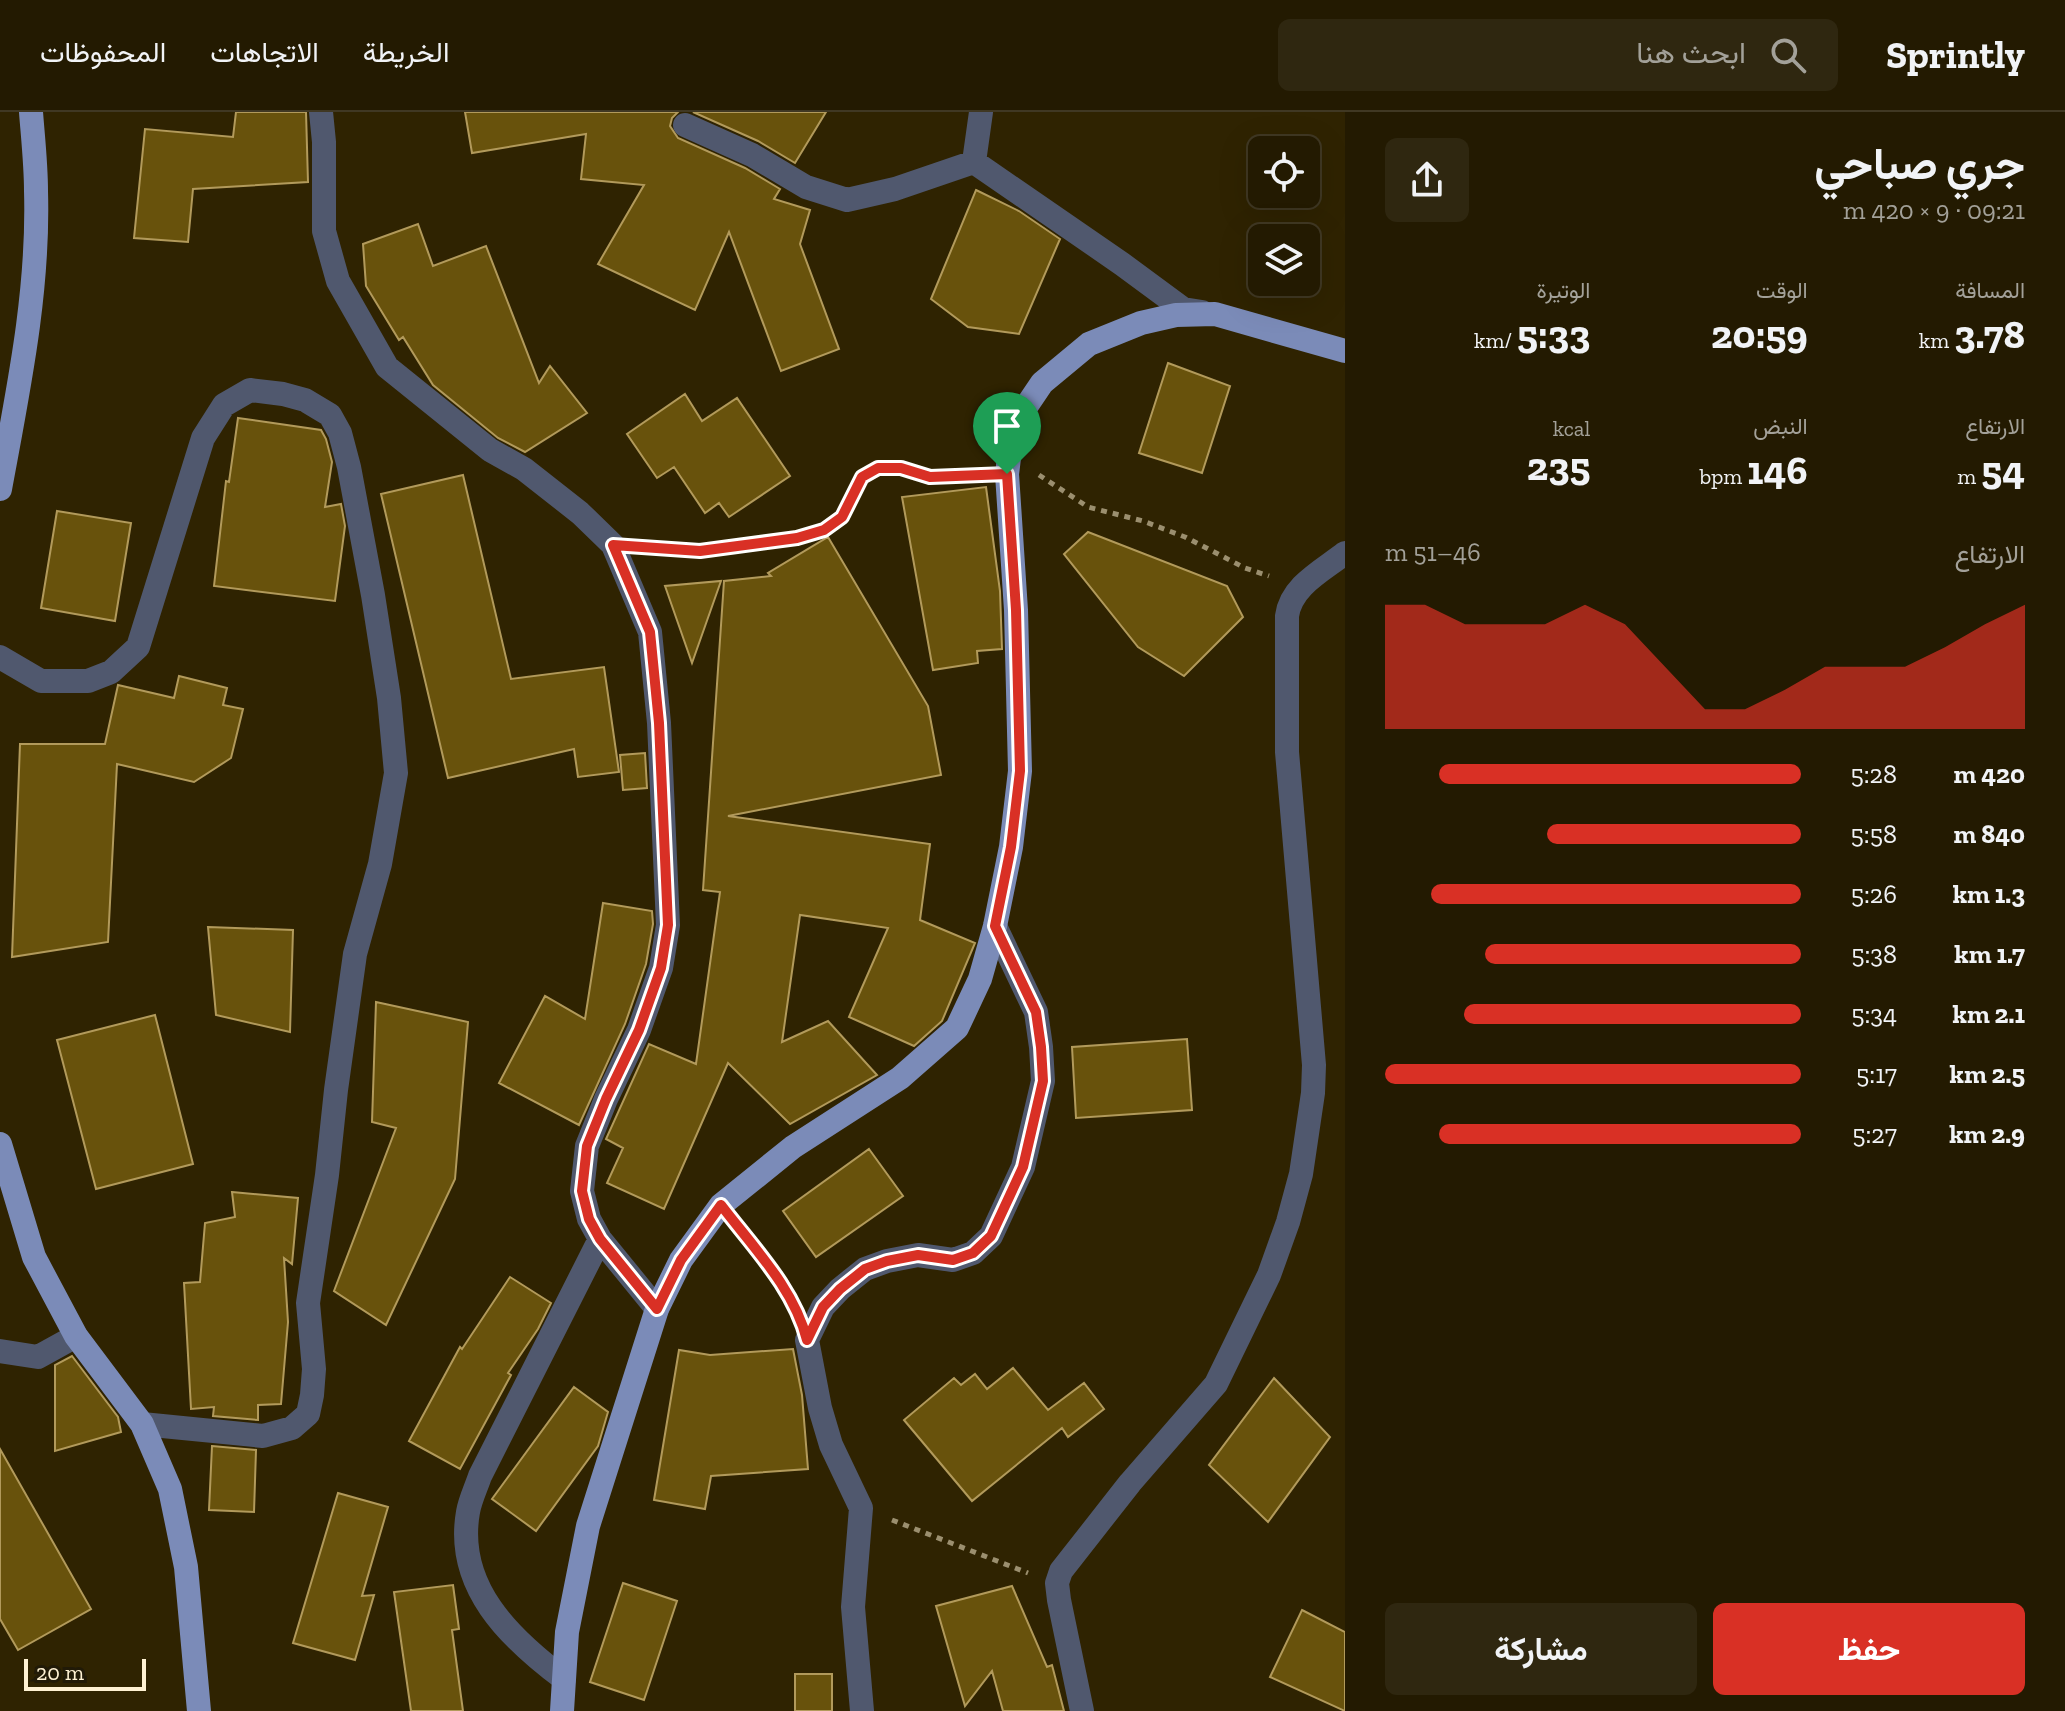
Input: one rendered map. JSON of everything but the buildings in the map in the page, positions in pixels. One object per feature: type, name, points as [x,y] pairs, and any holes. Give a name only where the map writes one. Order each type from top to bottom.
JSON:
[{"type":"main road","points":[[0,489],[25,353],[34,268],[36,193],[31,112]]},
{"type":"main road","points":[[562,1711],[567,1632],[588,1526],[657,1309],[681,1260],[721,1205],[793,1147],[900,1078],[957,1028],[980,979],[995,926],[1011,847],[1020,771],[1016,610],[1007,464],[1013,426],[1042,383],[1089,344],[1141,323],[1176,315],[1215,314],[1345,351]]},
{"type":"main road","points":[[0,1144],[34,1257],[76,1336],[142,1424],[170,1489],[186,1567],[199,1711]]},
{"type":"street","points":[[321,112],[324,231],[338,281],[387,367],[490,450],[524,469],[580,513],[613,545],[650,632],[659,723],[668,925],[661,968],[639,1030],[587,1146],[582,1191],[589,1219],[600,1239],[657,1309]]},
{"type":"street","points":[[974,162],[981,112]]},
{"type":"street","points":[[685,125],[752,155],[806,187],[847,200],[895,189],[974,162]]},
{"type":"street","points":[[974,162],[1183,309],[1215,314]]},
{"type":"street","points":[[0,657],[41,681],[88,681],[111,672],[138,647],[203,438],[224,405],[250,390],[305,400],[330,415],[340,433],[367,566],[389,698],[396,773],[380,864],[355,954],[338,1075],[308,1303],[314,1369],[312,1395],[308,1414],[292,1428],[263,1436],[142,1424]]},
{"type":"street","points":[[1082,1711],[1057,1583],[1061,1571],[1130,1483],[1216,1384],[1269,1275],[1301,1174],[1314,1065],[1287,752],[1287,616],[1289,601],[1301,587],[1345,553]]},
{"type":"street","points":[[862,1711],[853,1607],[861,1508],[831,1445],[820,1408],[807,1340],[823,1307],[865,1269],[918,1255],[953,1260],[973,1253],[991,1236],[1023,1167],[1043,1081],[1041,1047],[1036,1012],[995,926]]},
{"type":"street","points":[[564,1679],[528,1653],[497,1618],[471,1576],[466,1535],[468,1509],[480,1476],[600,1239]]},
{"type":"street","points":[[0,1351],[38,1357],[76,1336]]},
{"type":"path","points":[[613,545],[700,551],[810,534],[824,530],[842,517],[862,477],[878,468],[901,468],[930,477],[1007,464],[1088,507],[1143,521],[1185,537],[1245,568],[1301,587]]},
{"type":"path","points":[[721,1205],[790,1297],[803,1322],[807,1340]]},
{"type":"path","points":[[861,1508],[1057,1583]]},
{"type":"route","points":[[878,468],[901,468],[930,477],[1007,474],[1016,610],[1020,771],[1011,847],[995,926],[1036,1012],[1041,1047],[1043,1081],[1023,1167],[991,1236],[973,1253],[953,1260],[918,1255],[865,1269],[823,1307],[807,1340],[803,1322],[790,1297],[721,1205],[681,1260],[657,1309],[600,1239],[589,1219],[582,1191],[587,1146],[639,1030],[661,968],[668,925],[659,723],[650,632],[613,545],[700,551],[797,538],[824,530],[842,517],[862,477],[878,468]]}]
